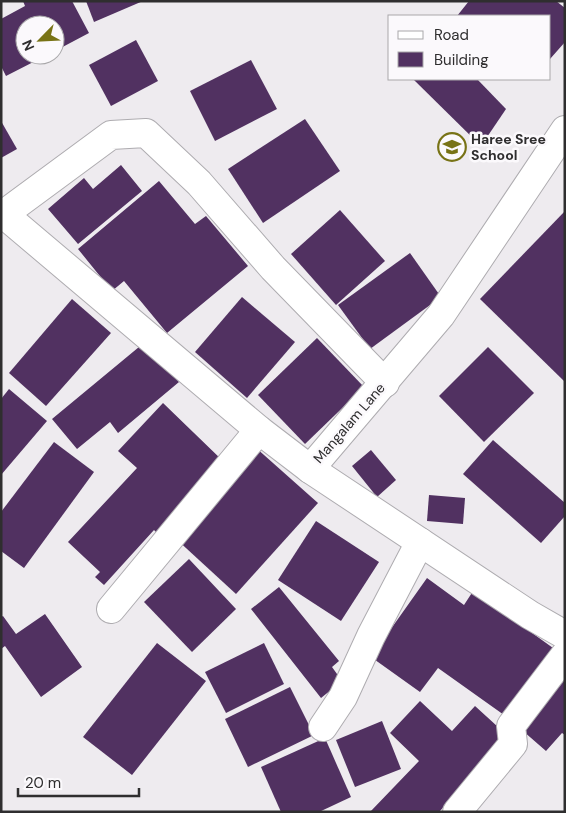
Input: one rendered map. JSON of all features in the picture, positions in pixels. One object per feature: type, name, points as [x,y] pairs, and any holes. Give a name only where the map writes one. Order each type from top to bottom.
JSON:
[{"type":"street","name":"Mangalam Lane","points":[[565,130],[442,315],[310,469],[530,615],[565,635]]},
{"type":"street","points":[[310,469],[259,430],[2,213],[111,135],[146,133],[199,182],[273,268],[384,382]]},
{"type":"street","points":[[111,609],[259,430]]},
{"type":"street","points":[[323,727],[343,698],[371,636],[420,542]]},
{"type":"street","points":[[457,812],[513,744],[511,726],[565,654]]},
{"type":"building","points":[[23,1],[72,1],[89,33],[65,46],[65,15],[15,15],[15,65],[27,65],[6,76],[1,66],[1,19],[25,6]]},
{"type":"building","points":[[86,1],[143,1],[94,22]]},
{"type":"building","points":[[469,1],[556,1],[565,8],[565,42],[551,58],[551,15],[458,15]]},
{"type":"building","points":[[136,40],[158,81],[111,106],[89,65]]},
{"type":"building","points":[[251,60],[277,109],[215,141],[190,91]]},
{"type":"building","points":[[414,80],[478,80],[506,109],[481,146]]},
{"type":"building","points":[[305,119],[340,171],[263,223],[228,169]]},
{"type":"building","points":[[1,121],[17,149],[1,158]]},
{"type":"building","points":[[121,165],[142,191],[78,244],[48,209],[84,178],[93,189]]},
{"type":"building","points":[[159,181],[195,224],[206,216],[248,266],[167,333],[124,281],[112,291],[78,249]]},
{"type":"building","points":[[340,210],[385,261],[336,305],[291,254]]},
{"type":"building","points":[[565,211],[565,382],[480,299]]},
{"type":"building","points":[[410,253],[441,297],[370,349],[338,305]]},
{"type":"building","points":[[242,297],[295,342],[247,398],[195,352]]},
{"type":"building","points":[[72,299],[111,333],[46,406],[9,373]]},
{"type":"building","points":[[317,338],[364,387],[305,444],[258,395]]},
{"type":"building","points":[[145,342],[179,382],[118,433],[110,422],[77,449],[52,419]]},
{"type":"building","points":[[488,347],[534,393],[484,442],[439,396]]},
{"type":"building","points":[[9,389],[47,421],[1,475],[1,399]]},
{"type":"building","points":[[163,403],[224,462],[157,533],[154,530],[104,585],[95,577],[100,572],[68,542],[137,468],[118,451]]},
{"type":"building","points":[[493,440],[565,503],[565,516],[541,543],[463,474]]},
{"type":"building","points":[[54,442],[94,472],[24,568],[1,551],[1,512]]},
{"type":"building","points":[[255,447],[318,503],[236,594],[174,537]]},
{"type":"building","points":[[371,450],[396,480],[377,497],[352,466]]},
{"type":"building","points":[[429,495],[465,498],[463,524],[427,521]]},
{"type":"building","points":[[316,521],[379,562],[341,621],[278,580]]},
{"type":"building","points":[[189,559],[236,609],[192,652],[144,602]]},
{"type":"building","points":[[427,578],[464,605],[477,585],[521,625],[560,653],[511,720],[438,668],[420,692],[371,657]]},
{"type":"building","points":[[279,587],[339,661],[332,667],[342,681],[321,698],[251,609]]},
{"type":"building","points":[[45,614],[82,667],[41,697],[5,646],[1,649],[1,617],[3,616],[16,634]]},
{"type":"building","points":[[157,643],[206,681],[132,775],[83,737]]},
{"type":"building","points":[[264,643],[284,684],[226,713],[205,672]]},
{"type":"building","points":[[565,667],[565,735],[562,733],[546,751],[515,724]]},
{"type":"building","points":[[290,687],[314,735],[248,767],[225,719]]},
{"type":"building","points":[[420,701],[452,731],[475,706],[509,737],[439,812],[370,812],[419,761],[390,733]]},
{"type":"building","points":[[382,721],[401,769],[355,787],[336,740]]},
{"type":"building","points":[[325,738],[351,797],[319,812],[281,812],[261,767]]},
{"type":"place","name":"Haree Sree School","points":[[452,147]]}]
